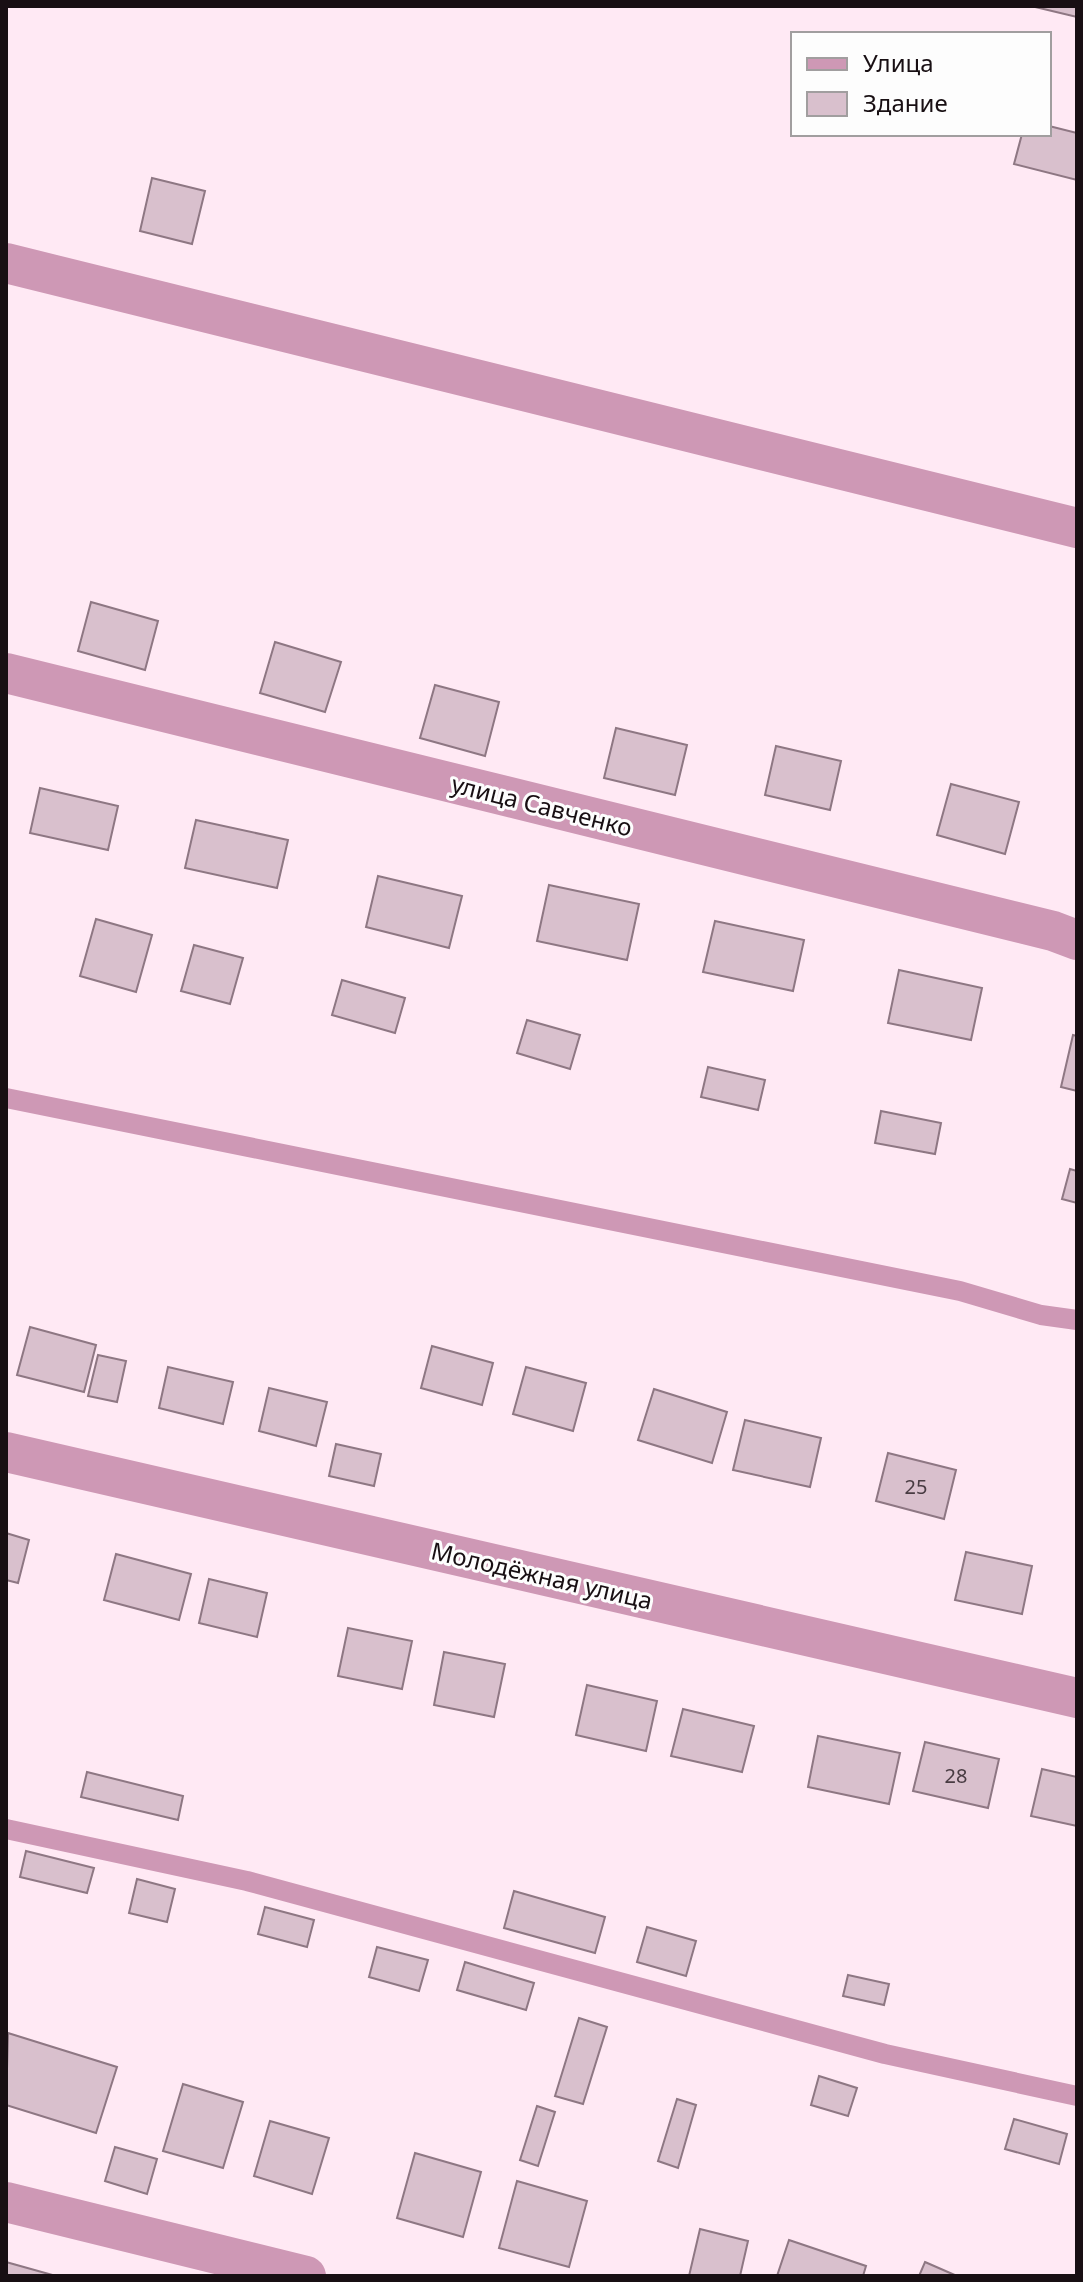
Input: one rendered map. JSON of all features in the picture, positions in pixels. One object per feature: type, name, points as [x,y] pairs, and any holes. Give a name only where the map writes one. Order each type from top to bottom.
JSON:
[{"type":"street","points":[[6,263],[1077,528]]},
{"type":"street","name":"улица Савченко","points":[[6,673],[1053,931],[1077,940]]},
{"type":"street","name":"Молодёжная улица","points":[[6,1452],[1077,1698]]},
{"type":"street","points":[[6,2202],[306,2276]]},
{"type":"lane","points":[[6,1098],[960,1291],[1041,1315],[1077,1320]]},
{"type":"lane","points":[[6,1829],[247,1881],[885,2054],[1077,2096]]},
{"type":"building","points":[[1031,6],[1077,6],[1077,17]]},
{"type":"building","points":[[1051,126],[1077,133],[1077,180],[1014,164],[1021,136],[1051,136]]},
{"type":"building","points":[[152,178],[205,191],[192,244],[140,231]]},
{"type":"building","points":[[91,602],[158,621],[145,670],[78,651]]},
{"type":"building","points":[[275,642],[341,662],[325,712],[260,693]]},
{"type":"building","points":[[435,685],[499,702],[485,756],[420,738]]},
{"type":"building","points":[[616,728],[687,745],[675,795],[604,778]]},
{"type":"building","points":[[776,746],[841,761],[830,810],[765,795]]},
{"type":"building","points":[[951,784],[1019,802],[1005,854],[937,835]]},
{"type":"building","points":[[40,788],[118,806],[108,850],[30,833]]},
{"type":"building","points":[[196,820],[288,840],[277,888],[185,868]]},
{"type":"building","points":[[378,876],[462,896],[449,948],[366,927]]},
{"type":"building","points":[[549,885],[639,904],[627,960],[537,941]]},
{"type":"building","points":[[96,919],[152,935],[136,992],[80,976]]},
{"type":"building","points":[[715,921],[804,940],[793,991],[703,972]]},
{"type":"building","points":[[194,945],[243,958],[230,1004],[181,991]]},
{"type":"building","points":[[899,970],[982,988],[971,1040],[888,1023]]},
{"type":"building","points":[[342,980],[405,998],[395,1033],[332,1015]]},
{"type":"building","points":[[527,1020],[580,1035],[570,1069],[517,1053]]},
{"type":"building","points":[[1073,1035],[1077,1036],[1077,1091],[1061,1087]]},
{"type":"building","points":[[708,1067],[765,1080],[758,1110],[701,1097]]},
{"type":"building","points":[[881,1111],[941,1123],[935,1154],[875,1143]]},
{"type":"building","points":[[1070,1169],[1077,1171],[1077,1203],[1062,1199]]},
{"type":"building","points":[[30,1327],[96,1345],[84,1392],[17,1375]]},
{"type":"building","points":[[432,1346],[493,1363],[482,1405],[421,1388]]},
{"type":"building","points":[[98,1355],[126,1361],[117,1402],[88,1396]]},
{"type":"building","points":[[168,1367],[233,1382],[223,1424],[159,1408]]},
{"type":"building","points":[[526,1367],[586,1383],[573,1431],[513,1414]]},
{"type":"building","points":[[269,1388],[327,1402],[316,1446],[259,1431]]},
{"type":"building","points":[[654,1389],[727,1412],[712,1463],[638,1440]]},
{"type":"building","points":[[745,1420],[821,1438],[810,1487],[733,1470]]},
{"type":"building","points":[[336,1444],[381,1454],[374,1486],[329,1476]]},
{"type":"building","points":[[888,1453],[956,1470],[944,1519],[876,1501]]},
{"type":"building","points":[[6,1533],[29,1540],[18,1583],[6,1580]]},
{"type":"building","points":[[966,1552],[1032,1566],[1022,1614],[955,1600]]},
{"type":"building","points":[[116,1554],[191,1574],[179,1620],[104,1600]]},
{"type":"building","points":[[209,1579],[267,1593],[257,1637],[199,1623]]},
{"type":"building","points":[[348,1628],[412,1641],[402,1689],[338,1676]]},
{"type":"building","points":[[444,1652],[505,1664],[494,1717],[434,1705]]},
{"type":"building","points":[[587,1685],[657,1701],[646,1751],[576,1735]]},
{"type":"building","points":[[683,1709],[754,1726],[742,1772],[671,1756]]},
{"type":"building","points":[[818,1736],[900,1753],[889,1804],[808,1787]]},
{"type":"building","points":[[925,1742],[999,1759],[988,1808],[913,1791]]},
{"type":"building","points":[[1042,1769],[1077,1777],[1077,1826],[1031,1816]]},
{"type":"building","points":[[87,1772],[183,1796],[178,1820],[81,1797]]},
{"type":"building","points":[[26,1851],[94,1868],[87,1893],[20,1877]]},
{"type":"building","points":[[137,1879],[175,1889],[167,1922],[129,1913]]},
{"type":"building","points":[[514,1891],[605,1917],[595,1953],[504,1928]]},
{"type":"building","points":[[265,1907],[314,1920],[307,1947],[258,1934]]},
{"type":"building","points":[[647,1927],[696,1941],[686,1976],[637,1962]]},
{"type":"building","points":[[377,1947],[428,1960],[419,1991],[369,1977]]},
{"type":"building","points":[[465,1962],[534,1983],[526,2010],[457,1990]]},
{"type":"building","points":[[848,1975],[889,1984],[884,2005],[843,1996]]},
{"type":"building","points":[[579,2018],[607,2027],[583,2104],[555,2096]]},
{"type":"building","points":[[8,2033],[117,2067],[96,2133],[6,2105]]},
{"type":"building","points":[[819,2076],[857,2088],[848,2116],[811,2105]]},
{"type":"building","points":[[183,2084],[243,2102],[223,2168],[163,2151]]},
{"type":"building","points":[[677,2099],[696,2105],[678,2168],[658,2161]]},
{"type":"building","points":[[537,2106],[555,2112],[538,2166],[520,2160]]},
{"type":"building","points":[[1014,2119],[1067,2134],[1059,2164],[1005,2149]]},
{"type":"building","points":[[270,2121],[329,2138],[312,2194],[254,2176]]},
{"type":"building","points":[[115,2147],[157,2159],[147,2194],[105,2181]]},
{"type":"building","points":[[415,2153],[481,2172],[463,2237],[397,2218]]},
{"type":"building","points":[[517,2181],[587,2201],[569,2267],[499,2248]]},
{"type":"building","points":[[700,2229],[748,2241],[740,2276],[689,2276]]},
{"type":"building","points":[[789,2240],[866,2266],[863,2276],[777,2276]]},
{"type":"building","points":[[6,2262],[56,2276],[6,2276]]},
{"type":"building","points":[[925,2262],[957,2276],[919,2276]]}]
